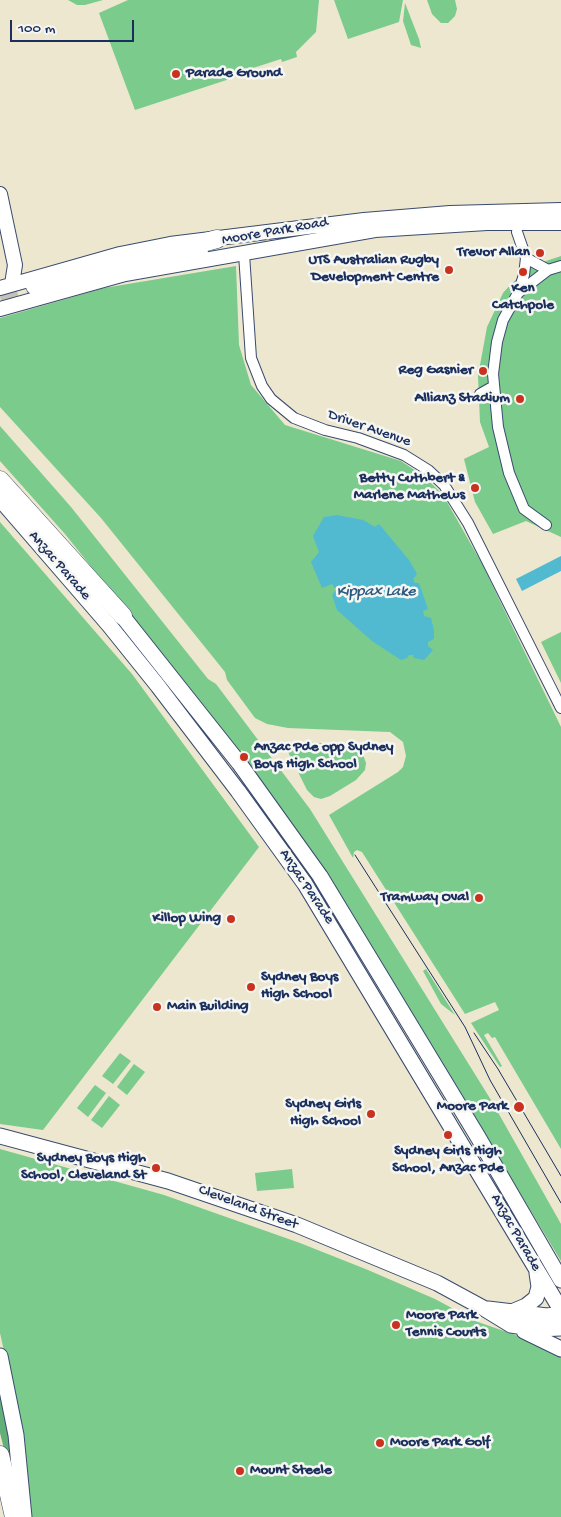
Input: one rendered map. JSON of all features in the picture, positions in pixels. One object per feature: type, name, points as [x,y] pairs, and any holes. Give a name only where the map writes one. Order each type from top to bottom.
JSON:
[{"type":"highway","points":[[34,282],[137,260],[218,239]]},
{"type":"highway","points":[[137,260],[199,253]]},
{"type":"highway","points":[[0,480],[123,616]]},
{"type":"highway","points":[[0,1455],[14,1517]]},
{"type":"highway","points":[[0,1500],[4,1517]]},
{"type":"main road","points":[[0,194],[4,226],[15,265],[6,286]]},
{"type":"main road","name":"Moore Park Road","points":[[0,309],[125,274],[365,232],[450,213],[561,210]]},
{"type":"main road","points":[[0,301],[125,267],[236,247],[244,254],[246,248],[252,243],[339,222]]},
{"type":"main road","name":"Moore Park Road","points":[[6,286],[34,282],[120,254],[339,222],[561,223]]},
{"type":"main road","points":[[4,226],[14,236],[24,272],[34,282]]},
{"type":"main road","name":"Anzac Parade","points":[[0,468],[72,550],[239,764],[320,876],[478,1137],[561,1280]]},
{"type":"main road","name":"Anzac Parade","points":[[0,499],[146,671],[238,791],[305,884],[451,1124],[561,1312]]},
{"type":"main road","name":"Cleveland Street","points":[[0,1136],[133,1170],[247,1207],[406,1269],[485,1309],[538,1329],[561,1328]]},
{"type":"main road","points":[[536,1269],[539,1287],[536,1298],[512,1318],[561,1349]]},
{"type":"main road","name":"Cleveland Street","points":[[512,1318],[547,1316],[561,1312]]},
{"type":"main road","points":[[0,1356],[16,1435],[24,1517]]},
{"type":"street","points":[[517,232],[526,258],[524,275],[518,293],[503,320],[497,342],[494,386],[498,427],[509,473],[524,509],[546,525]]},
{"type":"street","name":"Driver Avenue","points":[[244,254],[251,358],[262,386],[271,399],[294,418],[404,455],[428,470],[444,485],[468,523],[561,708]]},
{"type":"street","points":[[526,258],[548,270]]},
{"type":"street","points":[[518,293],[548,270],[561,266]]},
{"type":"street","points":[[480,394],[494,386]]},
{"type":"green space","points":[[68,0],[103,0],[85,5],[77,5]]},
{"type":"green space","name":"Parade Ground","points":[[128,0],[319,0],[316,32],[296,52],[297,57],[282,62],[281,59],[253,68],[254,71],[135,110],[99,13]]},
{"type":"green space","points":[[334,0],[403,0],[399,22],[348,39]]},
{"type":"green space","points":[[427,0],[455,0],[457,9],[455,16],[448,23],[441,23],[432,14]]},
{"type":"green space","points":[[405,3],[421,48],[411,45],[403,21]]},
{"type":"green space","name":"Allianz Stadium","points":[[561,256],[561,537],[526,521],[493,534],[475,502],[464,459],[489,447],[480,422],[478,376],[487,327],[503,293],[511,284],[534,265]]},
{"type":"green space","points":[[236,266],[239,345],[251,385],[285,425],[401,461],[425,477],[443,495],[481,562],[561,727],[561,1149],[495,1037],[492,1038],[488,1033],[484,1035],[502,1066],[500,1067],[471,1023],[499,1010],[495,1002],[465,1014],[362,852],[357,850],[354,852],[353,858],[329,815],[398,772],[403,767],[406,756],[403,742],[390,732],[288,728],[267,724],[255,718],[227,680],[225,672],[101,518],[0,407],[0,318],[104,288]]},
{"type":"green space","points":[[0,426],[71,507],[208,679],[216,684],[310,809],[491,1100],[561,1224],[561,1261],[325,871],[245,761],[248,759],[242,750],[239,752],[65,534],[0,461]]},
{"type":"green space","points":[[0,522],[132,674],[259,847],[43,1130],[0,1124]]},
{"type":"green space","points":[[561,632],[561,683],[541,642]]},
{"type":"green space","points":[[293,742],[352,744],[362,752],[366,763],[365,770],[356,780],[330,796],[321,799],[314,797],[307,790],[287,750],[288,744]]},
{"type":"green space","points":[[426,969],[455,1015],[441,1004],[423,971]]},
{"type":"green space","points":[[120,1053],[131,1061],[113,1084],[102,1076]]},
{"type":"green space","points":[[134,1064],[145,1072],[127,1095],[117,1087]]},
{"type":"green space","points":[[95,1085],[106,1093],[88,1117],[77,1108]]},
{"type":"green space","points":[[109,1096],[120,1105],[102,1128],[91,1120]]},
{"type":"green space","points":[[0,1149],[164,1195],[300,1243],[368,1270],[435,1299],[478,1322],[527,1339],[561,1343],[561,1517],[30,1517],[23,1436],[0,1333]]},
{"type":"green space","points":[[292,1169],[294,1188],[257,1191],[255,1173]]},
{"type":"green space","points":[[0,1390],[9,1435],[14,1488],[0,1433]]},
{"type":"water","name":"Kippax Lake","points":[[337,515],[363,520],[375,527],[379,524],[409,560],[417,574],[413,579],[415,583],[419,583],[428,609],[423,611],[424,616],[431,618],[434,630],[434,639],[428,642],[428,646],[433,650],[424,660],[409,655],[401,660],[372,641],[337,610],[332,595],[336,590],[332,584],[322,588],[311,562],[319,552],[313,536],[324,517]]},
{"type":"water","points":[[561,556],[561,571],[522,591],[516,579]]},
{"type":"tunnel","points":[[0,297],[35,286]]},
{"type":"tram line","points":[[355,855],[465,1027],[490,1080],[561,1203]]},
{"type":"tram line","points":[[474,1033],[498,1069],[561,1176]]},
{"type":"place","name":"Parade Ground","points":[[176,74]]},
{"type":"place","name":"Trevor Allan","points":[[540,253]]},
{"type":"place","name":"UTS Australian Rugby Development Centre","points":[[449,270]]},
{"type":"place","name":"Ken Catchpole","points":[[523,272]]},
{"type":"place","name":"Reg Gasnier","points":[[483,371]]},
{"type":"place","name":"Allianz Stadium","points":[[520,399]]},
{"type":"place","name":"Betty Cuthbert & Marlene Mathews","points":[[475,488]]},
{"type":"place","name":"Anzac Pde opp Sydney Boys High School","points":[[244,757]]},
{"type":"place","name":"Tramway Oval","points":[[479,898]]},
{"type":"place","name":"Killop Wing","points":[[231,919]]},
{"type":"place","name":"Sydney Boys High School","points":[[251,987]]},
{"type":"place","name":"Main Building","points":[[157,1007]]},
{"type":"place","name":"Moore Park","points":[[519,1107]]},
{"type":"place","name":"Sydney Girls High School","points":[[371,1114]]},
{"type":"place","name":"Sydney Girls High School, Anzac Pde","points":[[448,1135]]},
{"type":"place","name":"Sydney Boys High School, Cleveland St","points":[[156,1168]]},
{"type":"place","name":"Moore Park Tennis Courts","points":[[396,1325]]},
{"type":"place","name":"Moore Park Golf","points":[[380,1443]]},
{"type":"place","name":"Mount Steele","points":[[240,1471]]}]
